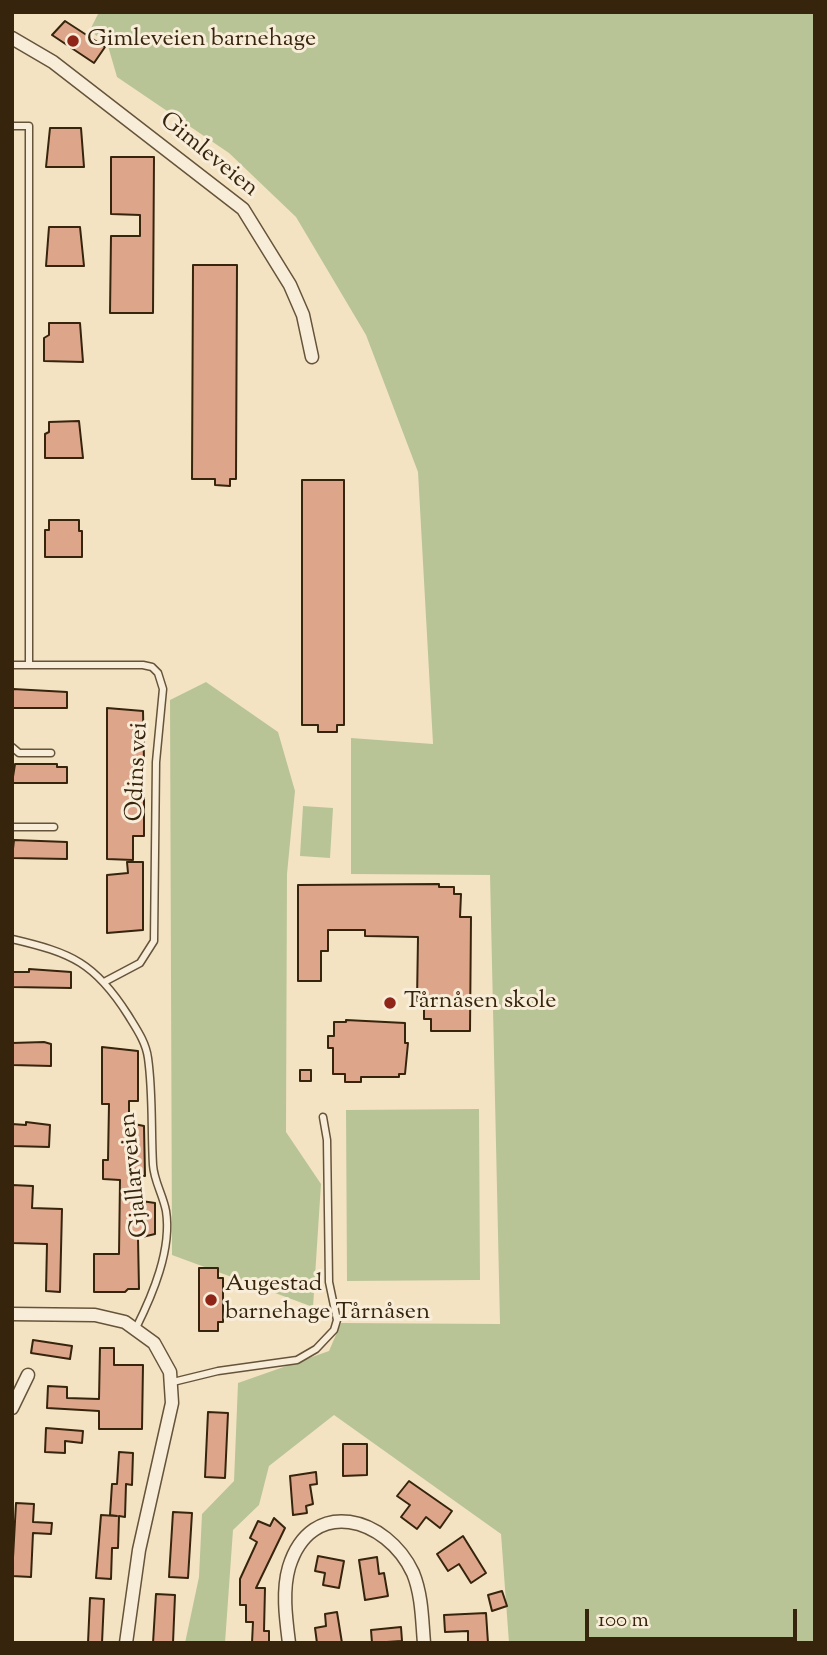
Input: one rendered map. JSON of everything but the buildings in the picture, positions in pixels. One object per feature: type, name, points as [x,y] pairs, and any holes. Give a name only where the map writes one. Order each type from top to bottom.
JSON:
[{"type":"street","name":"Gimleveien","points":[[12,38],[52,62],[243,209],[290,285],[303,315],[312,357]]},
{"type":"street","points":[[12,1314],[105,1317],[136,1328],[161,1353],[173,1382],[171,1411],[139,1550],[126,1643]]},
{"type":"street","points":[[12,1408],[28,1375]]},
{"type":"street","points":[[289,1643],[286,1581],[299,1544],[315,1529],[333,1521],[353,1523],[373,1530],[396,1549],[412,1573],[421,1605],[424,1643]]},
{"type":"lane","points":[[12,126],[29,126],[29,665]]},
{"type":"lane","name":"Odins vei","points":[[12,665],[148,666],[158,673],[162,682],[156,762],[154,941],[140,963],[106,981]]},
{"type":"lane","points":[[12,747],[19,753],[51,753]]},
{"type":"lane","points":[[12,827],[54,827]]},
{"type":"lane","points":[[12,939],[68,956],[87,965],[106,981]]},
{"type":"lane","name":"Gjallarveien","points":[[106,981],[146,1048],[153,1171],[166,1213],[163,1253],[151,1295],[136,1328]]},
{"type":"lane","points":[[173,1382],[218,1371],[297,1360],[316,1349],[334,1330],[337,1320],[329,1282],[327,1140],[323,1117]]},
{"type":"green space","points":[[99,12],[815,12],[815,1643],[509,1643],[501,1534],[334,1415],[269,1466],[259,1505],[233,1530],[225,1643],[185,1643],[199,1577],[202,1514],[234,1481],[238,1383],[329,1351],[341,1323],[500,1324],[490,875],[351,874],[351,738],[433,744],[418,472],[366,335],[296,217],[229,153],[117,77],[108,46],[90,30]]},
{"type":"green space","points":[[206,682],[278,732],[295,791],[287,874],[286,1132],[321,1184],[313,1307],[172,1255],[170,700]]},
{"type":"green space","points":[[303,806],[333,808],[330,858],[300,856]]},
{"type":"green space","points":[[479,1109],[480,1280],[347,1281],[346,1110]]},
{"type":"place","name":"Gimleveien barnehage","points":[[73,41]]},
{"type":"place","name":"Tårnåsen skole","points":[[390,1003]]},
{"type":"place","name":"Augestad barnehage Tårnåsen","points":[[211,1300]]}]
